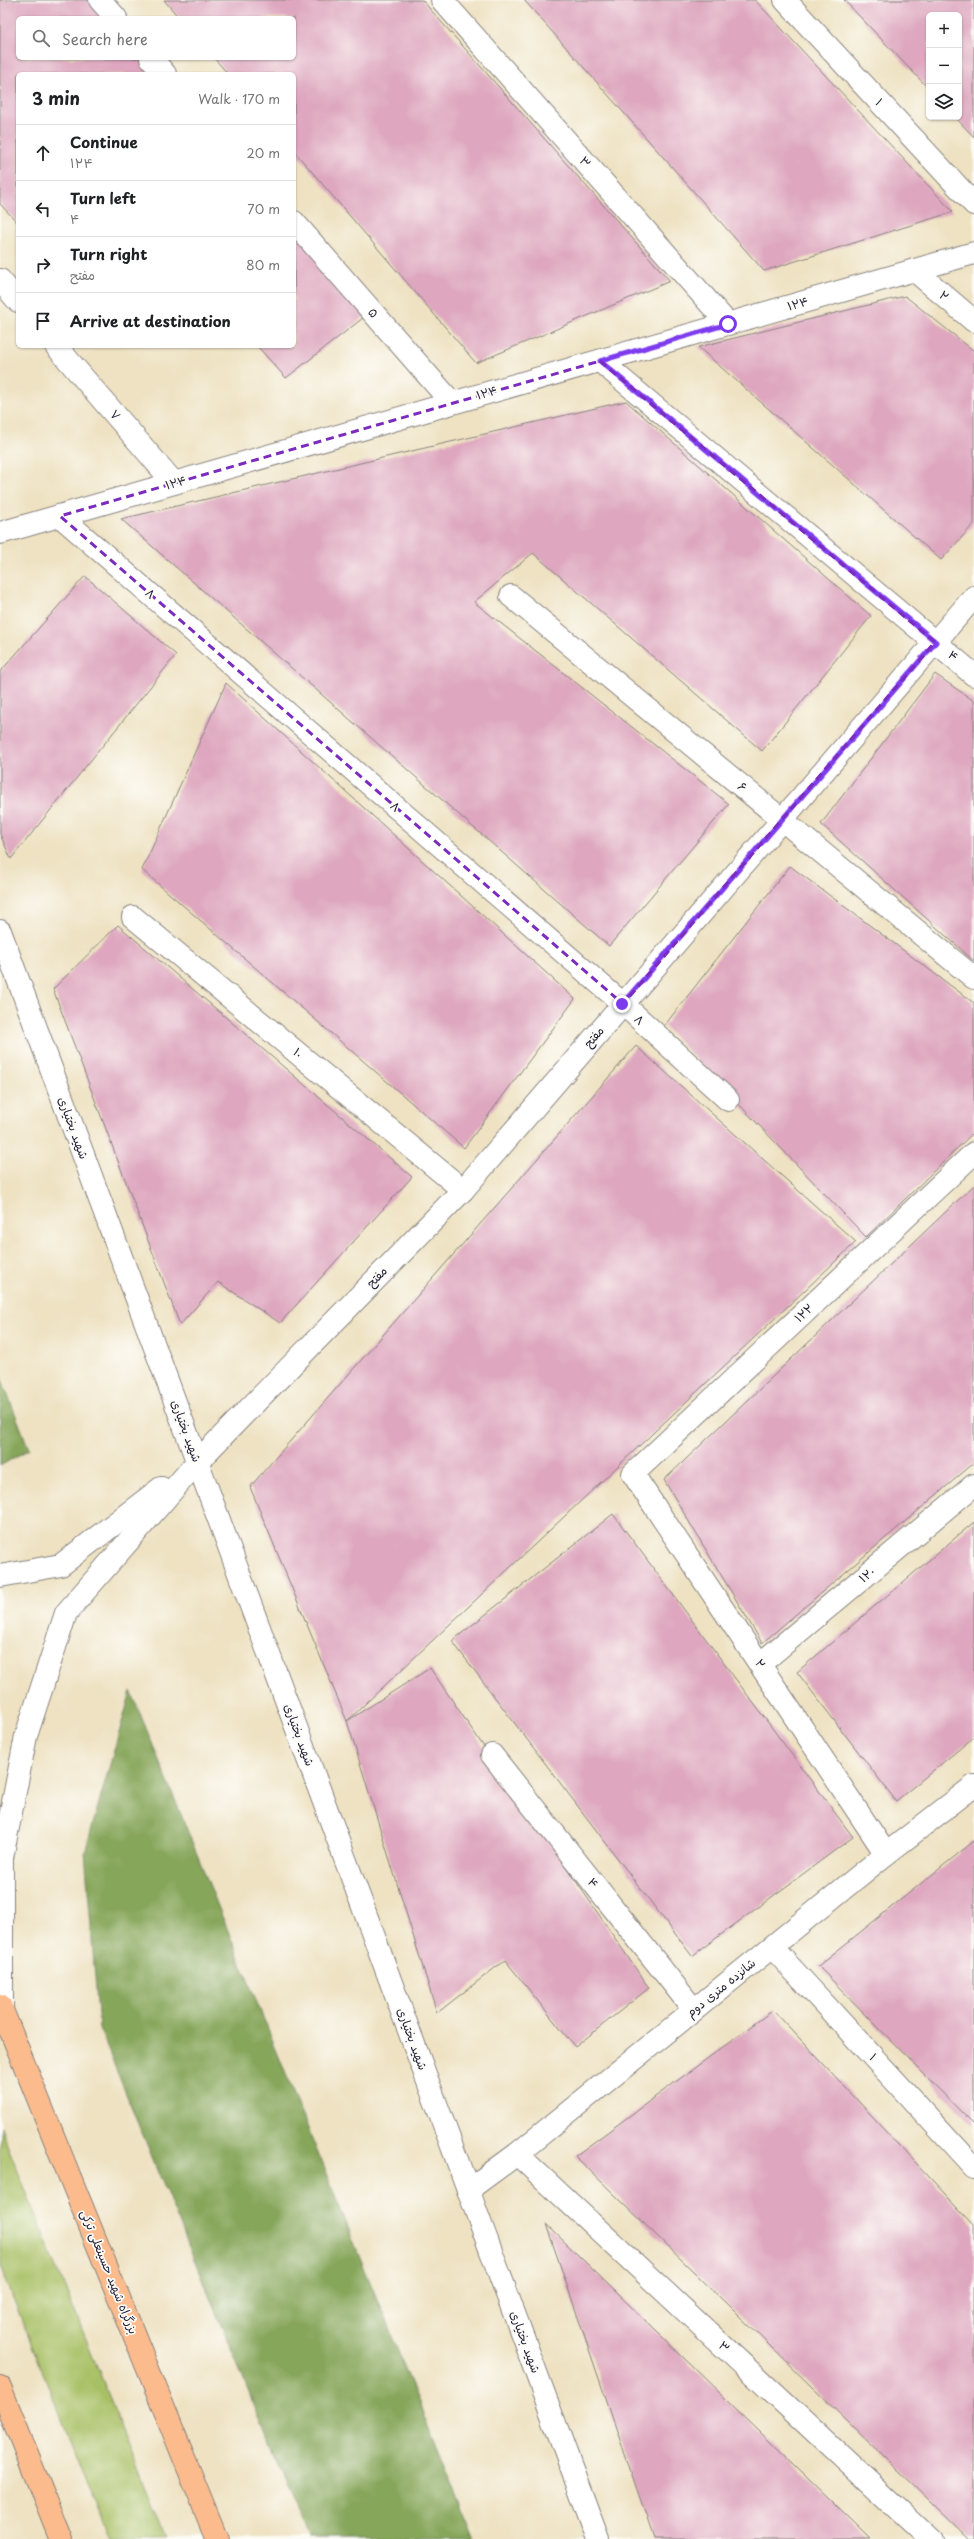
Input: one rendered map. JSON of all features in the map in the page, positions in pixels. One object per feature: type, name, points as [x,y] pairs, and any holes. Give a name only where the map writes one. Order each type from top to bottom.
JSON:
[{"type":"highway","name":"بزرگراه شهید حسینعلی ترکی","points":[[1,2008],[217,2539]]},
{"type":"highway","points":[[0,2387],[61,2539]]},
{"type":"street","points":[[100,0],[114,16]]},
{"type":"street","name":"۳","points":[[442,0],[728,324]]},
{"type":"street","name":"۱","points":[[785,0],[974,204]]},
{"type":"street","points":[[153,60],[163,72]]},
{"type":"street","name":"۵","points":[[296,224],[452,403]]},
{"type":"street","name":"۱۲۴","points":[[0,533],[974,253]]},
{"type":"street","name":"۲","points":[[914,270],[974,320]]},
{"type":"street","points":[[0,280],[16,299]]},
{"type":"street","name":"۷","points":[[58,348],[174,483]]},
{"type":"street","name":"۴","points":[[600,361],[974,675]]},
{"type":"street","name":"۸","points":[[60,516],[622,1004],[728,1100]]},
{"type":"street","name":"۶","points":[[511,596],[974,978]]},
{"type":"street","name":"مفتح","points":[[198,1461],[463,1190],[974,597]]},
{"type":"street","name":"۱۰","points":[[133,916],[463,1190]]},
{"type":"street","name":"شهید بختیاری","points":[[0,931],[598,2539]]},
{"type":"street","name":"۱۲۲","points":[[634,1474],[974,1152]]},
{"type":"street","points":[[0,1576],[61,1565],[198,1461]]},
{"type":"street","points":[[1,2008],[2,1858],[26,1736],[66,1613],[198,1461]]},
{"type":"street","name":"۲","points":[[634,1474],[886,1854]]},
{"type":"street","name":"۱۲۰","points":[[760,1664],[974,1485]]},
{"type":"street","name":"۴","points":[[492,1755],[694,2010]]},
{"type":"street","name":"شانزده متری دوم","points":[[468,2190],[517,2154],[886,1854],[974,1786]]},
{"type":"street","name":"۱","points":[[772,1948],[974,2167]]},
{"type":"street","name":"۳","points":[[517,2154],[930,2539]]},
{"type":"highlighted area","points":[[600,361],[935,642],[623,1004],[60,516]]},
{"type":"green space","points":[[0,1375],[29,1449],[0,1466]]},
{"type":"green space","points":[[131,1691],[474,2539],[309,2539],[99,2028],[85,1852]]},
{"type":"green space","points":[[0,2127],[167,2539],[110,2539],[0,2266]]},
{"type":"building","points":[[0,0],[100,0],[114,16],[16,16],[16,60],[153,60],[163,72],[16,72],[16,221],[0,204]]},
{"type":"building","points":[[164,0],[422,0],[670,281],[476,363],[296,153],[296,72],[226,72],[216,60],[296,60],[296,16],[177,16]]},
{"type":"building","points":[[524,0],[755,0],[953,212],[764,271]]},
{"type":"building","points":[[844,0],[974,0],[974,137],[958,120],[962,120],[962,12],[926,12],[926,86]]},
{"type":"building","points":[[296,224],[372,311],[286,378],[259,348],[296,348]]},
{"type":"building","points":[[905,296],[974,351],[974,524],[941,560],[698,347]]},
{"type":"building","points":[[626,401],[871,616],[762,751],[533,553],[474,602],[729,804],[609,946],[121,519]]},
{"type":"building","points":[[85,576],[176,655],[11,859],[0,834],[0,672]]},
{"type":"building","points":[[935,674],[974,701],[974,961],[821,824]]},
{"type":"building","points":[[226,683],[575,999],[464,1148],[142,870]]},
{"type":"building","points":[[790,866],[974,1003],[974,1132],[866,1237],[664,1026]]},
{"type":"building","points":[[118,925],[412,1177],[280,1323],[218,1282],[180,1325],[53,989]]},
{"type":"building","points":[[636,1046],[856,1242],[347,1721],[250,1487]]},
{"type":"building","points":[[974,1185],[974,1463],[762,1643],[664,1480]]},
{"type":"building","points":[[613,1514],[853,1837],[692,1956],[452,1641]]},
{"type":"building","points":[[974,1522],[974,1737],[896,1801],[797,1672]]},
{"type":"building","points":[[430,1668],[649,1988],[575,2047],[505,1960],[437,2013],[347,1721]]},
{"type":"building","points":[[974,1841],[974,2125],[818,1966]]},
{"type":"building","points":[[773,2010],[974,2225],[974,2539],[968,2539],[575,2156]]},
{"type":"building","points":[[546,2224],[870,2539],[654,2539]]},
{"type":"route","points":[[622,1004],[936,642],[600,361],[728,324]]}]
